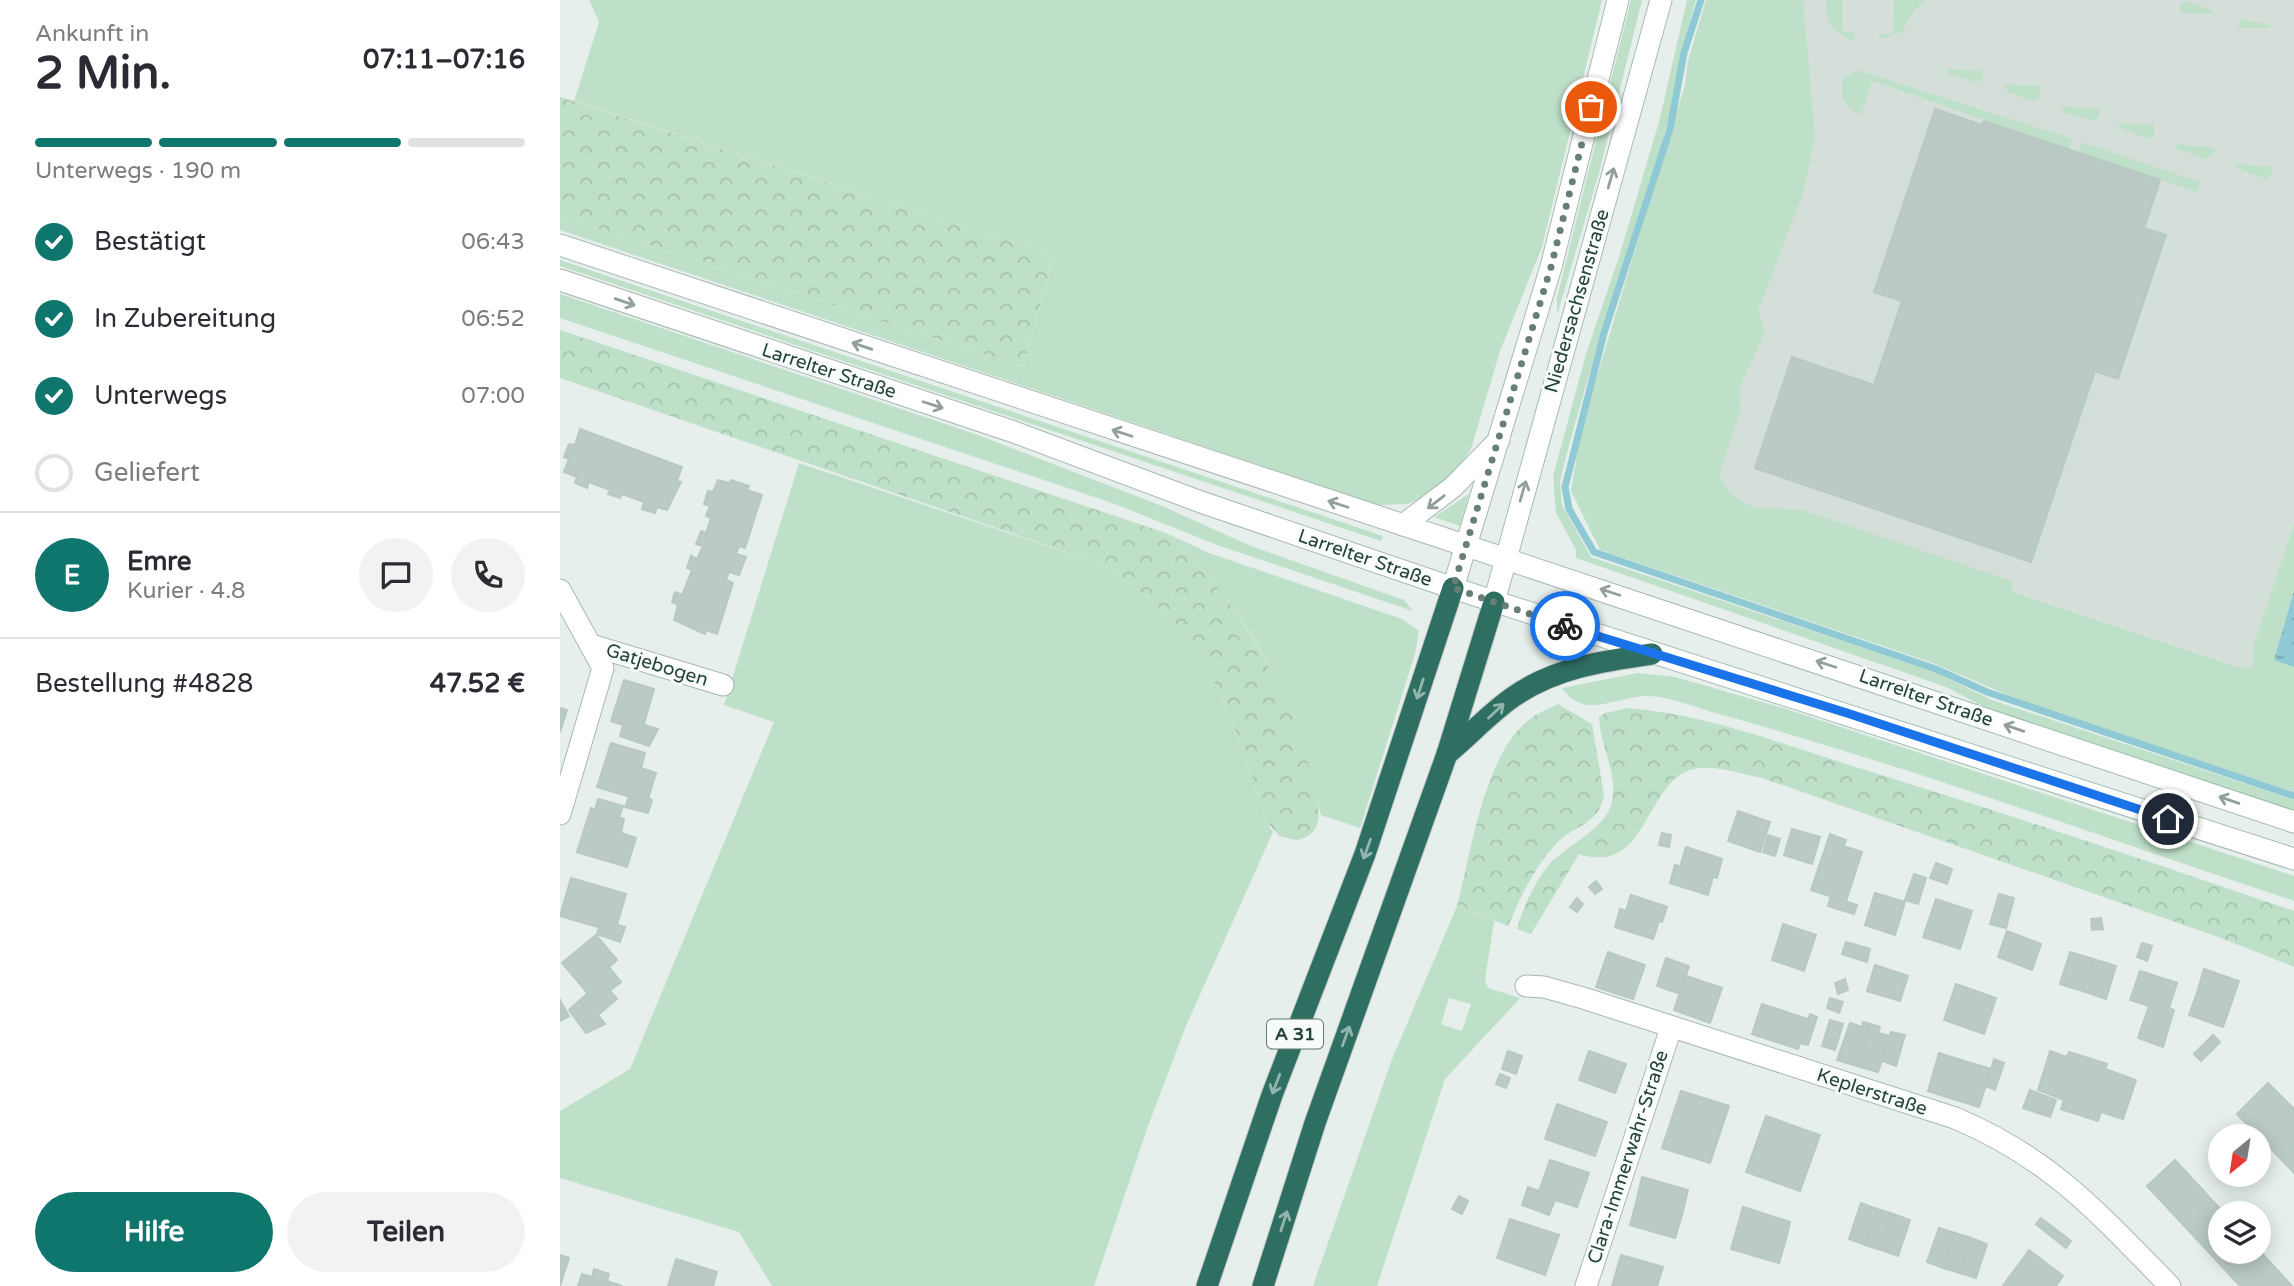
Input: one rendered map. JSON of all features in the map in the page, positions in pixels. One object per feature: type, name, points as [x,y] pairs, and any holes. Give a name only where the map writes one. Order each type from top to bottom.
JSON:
[{"type":"highway","name":"A 31","points":[[1207,1286],[1267,1107],[1365,854],[1453,588]]},
{"type":"highway","points":[[1263,1286],[1315,1123],[1447,754],[1494,602]]},
{"type":"highway","points":[[1447,754],[1510,699],[1536,683],[1576,667],[1651,654]]},
{"type":"street","name":"Niedersachsenstraße","points":[[1453,588],[1551,267],[1618,0]]},
{"type":"street","name":"Niedersachsenstraße","points":[[1494,602],[1661,0]]},
{"type":"street","name":"Larrelter Straße","points":[[560,245],[1505,557],[2294,822]]},
{"type":"street","name":"Larrelter Straße","points":[[560,280],[1014,432],[1201,502],[1494,602],[1651,654],[1847,713],[2294,859]]},
{"type":"street","points":[[1404,525],[1435,503],[1499,440]]},
{"type":"street","name":"Gatjebogen","points":[[560,590],[603,668],[560,814]]},
{"type":"street","name":"Gatjebogen","points":[[591,645],[723,685]]},
{"type":"street","name":"Keplerstraße","points":[[1526,986],[1544,987],[1955,1118],[1996,1136],[2020,1149],[2083,1197],[2170,1286]]},
{"type":"street","name":"Clara-Immerwahr-Straße","points":[[1586,1286],[1671,1028]]},
{"type":"shaded area","points":[[1706,0],[2294,0],[2294,773],[1571,491],[1582,426],[1685,85],[1688,61]]},
{"type":"green space","points":[[589,0],[1602,0],[1542,247],[1500,351],[1471,449],[1452,477],[1430,494],[1408,504],[1378,505],[560,230],[560,216],[1023,367],[1054,255],[574,101],[599,22]]},
{"type":"green space","points":[[1631,0],[1642,0],[1599,173],[1557,315],[1557,298]]},
{"type":"green space","points":[[1687,0],[1696,0],[1666,129],[1584,392],[1560,481],[1562,505],[1591,557],[1932,671],[1992,700],[2294,800],[2294,811],[1990,710],[1946,687],[1576,558],[1576,550],[1556,513],[1553,476],[1586,354],[1619,257],[1659,122]]},
{"type":"green space","points":[[1706,0],[1803,0],[1815,137],[1803,193],[1758,311],[1765,332],[1739,389],[1741,408],[1719,474],[1724,486],[1736,498],[1753,507],[1802,510],[2012,581],[2012,592],[2240,668],[2253,666],[2253,647],[2294,524],[2294,591],[2274,660],[2294,667],[2294,792],[2031,705],[1933,663],[1600,550],[1571,491],[1582,426],[1685,85],[1688,61]]},
{"type":"green space","points":[[1827,0],[1842,0],[1842,31],[1856,33],[1853,41],[1832,25],[1827,14]]},
{"type":"green space","points":[[1894,0],[1923,0],[1923,3],[1912,13],[1902,32],[1879,39],[1880,34],[1893,34]]},
{"type":"green space","points":[[2185,1],[2212,10],[2214,14],[2180,13],[2180,5]]},
{"type":"green space","points":[[2240,19],[2270,25],[2271,28],[2238,28]]},
{"type":"green space","points":[[1946,69],[1982,71],[1983,79],[1975,82],[1948,74]]},
{"type":"green space","points":[[1857,70],[2073,139],[2069,149],[1872,81],[1861,115],[1847,104],[1841,90],[1843,78]]},
{"type":"green space","points":[[2003,84],[2040,86],[2039,99],[2032,101],[2008,92]]},
{"type":"green space","points":[[560,97],[1054,255],[1023,367],[560,216]]},
{"type":"green space","points":[[2061,106],[2099,109],[2099,116],[2093,121],[2064,112]]},
{"type":"green space","points":[[2119,123],[2154,125],[2154,136],[2147,139],[2119,127]]},
{"type":"green space","points":[[2081,142],[2200,182],[2197,192],[2078,152]]},
{"type":"green space","points":[[2176,144],[2214,148],[2214,154],[2206,159],[2177,149]]},
{"type":"green space","points":[[2234,164],[2272,167],[2271,175],[2267,179],[2238,169]]},
{"type":"green space","points":[[560,260],[1383,536],[1381,541],[560,266]]},
{"type":"green space","points":[[560,294],[978,435],[1162,506],[1251,546],[1404,600],[1413,611],[1217,545],[1115,504],[560,318]]},
{"type":"green space","points":[[560,330],[1166,533],[1221,592],[1251,636],[1276,681],[1297,729],[1314,788],[1319,816],[1313,831],[1296,840],[1279,836],[1266,821],[1241,744],[1210,675],[1190,644],[1166,615],[1137,588],[1101,564],[560,378]]},
{"type":"green space","points":[[799,463],[1101,564],[1137,588],[1166,615],[1190,643],[1210,674],[1241,743],[1266,821],[1273,832],[1186,1026],[1148,1126],[1094,1286],[772,1286],[739,1232],[560,1178],[560,1111],[630,1069],[774,722],[724,705]]},
{"type":"green space","points":[[1469,494],[1460,526],[1434,517]]},
{"type":"green space","points":[[1166,533],[1209,553],[1402,619],[1419,631],[1415,654],[1360,828],[1321,815],[1304,754],[1284,698],[1257,645],[1215,584]]},
{"type":"green space","points":[[1638,673],[1675,677],[1783,708],[2294,876],[2294,901],[1934,779],[1665,698],[1636,697],[1591,705],[1571,698],[1562,688]]},
{"type":"green space","points":[[1558,704],[1592,724],[1604,795],[1597,813],[1563,837],[1541,863],[1508,926],[1457,906],[1481,806],[1501,756],[1529,720]]},
{"type":"green space","points":[[1628,708],[1658,711],[1745,732],[2023,820],[2294,911],[2294,967],[2221,938],[1762,778],[1715,768],[1687,771],[1673,781],[1642,828],[1618,853],[1601,857],[1579,854],[1531,934],[1517,929],[1530,896],[1548,866],[1594,829],[1608,812],[1612,802],[1613,781],[1599,717]]},
{"type":"green space","points":[[1457,906],[1494,921],[1485,980],[1488,988],[1520,998],[1445,1079],[1377,1286],[1313,1286],[1392,1059]],"holes":[[[1449,998],[1471,1004],[1462,1031],[1441,1024]]]},
{"type":"water","points":[[2294,591],[2294,667],[2274,660]]},
{"type":"building","points":[[1935,109],[1982,125],[1984,121],[2160,180],[2144,228],[2166,235],[2118,379],[2095,371],[2031,562],[1755,468],[1792,357],[1874,385],[1902,301],[1874,292]]},
{"type":"building","points":[[580,429],[682,467],[677,481],[681,482],[667,510],[657,507],[655,513],[642,509],[644,502],[622,494],[620,498],[608,494],[610,490],[589,482],[587,488],[575,483],[577,477],[564,472],[569,459],[564,457],[569,444],[575,445]]},
{"type":"building","points":[[718,480],[730,483],[731,480],[749,486],[747,490],[762,495],[745,548],[739,546],[736,554],[746,557],[739,575],[729,572],[726,580],[733,583],[717,634],[706,630],[705,634],[674,620],[678,605],[672,602],[675,592],[682,595],[692,570],[687,568],[691,556],[697,559],[703,546],[696,544],[701,531],[706,533],[711,518],[706,516],[710,506],[704,504],[708,491],[713,492]]},
{"type":"building","points":[[624,680],[654,689],[642,731],[611,721]]},
{"type":"building","points":[[560,708],[567,710],[560,732]]},
{"type":"building","points":[[623,725],[642,731],[644,725],[658,729],[649,746],[620,736]]},
{"type":"building","points":[[611,743],[645,753],[641,768],[656,773],[647,802],[597,787]]},
{"type":"building","points":[[629,797],[647,802],[648,798],[652,800],[648,813],[625,807]]},
{"type":"building","points":[[598,799],[623,806],[619,817],[595,810]]},
{"type":"building","points":[[591,808],[624,819],[621,833],[636,838],[627,867],[577,852]]},
{"type":"building","points":[[1738,811],[1770,822],[1760,852],[1728,841]]},
{"type":"building","points":[[1792,829],[1820,837],[1812,864],[1784,855]]},
{"type":"building","points":[[1662,833],[1671,835],[1669,847],[1659,845]]},
{"type":"building","points":[[1830,834],[1846,840],[1843,846],[1862,852],[1846,901],[1811,890]]},
{"type":"building","points":[[1768,835],[1780,839],[1775,856],[1763,852]]},
{"type":"building","points":[[1686,847],[1722,859],[1717,878],[1680,867]]},
{"type":"building","points":[[1936,863],[1952,869],[1947,884],[1930,878]]},
{"type":"building","points":[[1675,865],[1713,877],[1708,895],[1670,883]]},
{"type":"building","points":[[1914,874],[1926,878],[1918,904],[1905,900]]},
{"type":"building","points":[[571,878],[626,894],[615,932],[560,916]]},
{"type":"building","points":[[1596,881],[1602,889],[1595,894],[1589,887]]},
{"type":"building","points":[[1875,893],[1905,902],[1895,935],[1865,925]]},
{"type":"building","points":[[1999,894],[2014,898],[2006,928],[1990,924]]},
{"type":"building","points":[[1631,895],[1667,907],[1662,922],[1626,911]]},
{"type":"building","points":[[1831,896],[1857,905],[1854,914],[1828,906]]},
{"type":"building","points":[[1577,898],[1583,904],[1577,912],[1570,907]]},
{"type":"building","points":[[1936,899],[1972,911],[1960,949],[1923,937]]},
{"type":"building","points":[[1620,909],[1659,921],[1653,939],[1615,927]]},
{"type":"building","points":[[2101,918],[2103,929],[2092,930],[2091,919]]},
{"type":"building","points":[[1783,924],[1816,935],[1804,971],[1772,960]]},
{"type":"building","points":[[617,925],[625,927],[620,942],[597,934],[599,927],[615,932]]},
{"type":"building","points":[[2007,931],[2041,944],[2032,970],[1998,957]]},
{"type":"building","points":[[596,935],[617,960],[609,967],[621,982],[595,1002],[562,963]]},
{"type":"building","points":[[1846,942],[1870,949],[1867,962],[1842,954]]},
{"type":"building","points":[[2142,943],[2152,946],[2147,961],[2137,957]]},
{"type":"building","points":[[1608,952],[1645,965],[1633,999],[1596,987]]},
{"type":"building","points":[[2070,952],[2093,959],[2083,991],[2060,984]]},
{"type":"building","points":[[1666,958],[1689,966],[1680,994],[1657,986]]},
{"type":"building","points":[[2093,959],[2116,966],[2106,999],[2083,991]]},
{"type":"building","points":[[1875,965],[1908,976],[1900,1001],[1867,991]]},
{"type":"building","points":[[2204,969],[2239,981],[2231,1004],[2197,993]]},
{"type":"building","points":[[2140,971],[2177,983],[2169,1008],[2174,1010],[2163,1047],[2138,1038],[2149,1006],[2130,1000]]},
{"type":"building","points":[[1686,976],[1722,988],[1710,1023],[1674,1010]]},
{"type":"building","points":[[1845,979],[1848,990],[1838,994],[1835,983]]},
{"type":"building","points":[[1956,984],[1996,998],[1984,1034],[1944,1020]]},
{"type":"building","points":[[610,991],[617,999],[598,1015],[605,1024],[601,1026],[579,1001],[588,993],[595,1002]]},
{"type":"building","points":[[2197,993],[2231,1004],[2223,1027],[2189,1015]]},
{"type":"building","points":[[1830,998],[1843,1002],[1839,1013],[1827,1008]]},
{"type":"building","points":[[560,1000],[569,1016],[560,1021]]},
{"type":"building","points":[[579,1001],[601,1026],[586,1033],[569,1010]]},
{"type":"building","points":[[1762,1004],[1808,1019],[1798,1049],[1752,1034]]},
{"type":"building","points":[[1810,1014],[1817,1017],[1808,1045],[1800,1043]]},
{"type":"building","points":[[1830,1020],[1843,1024],[1835,1050],[1822,1046]]},
{"type":"building","points":[[1863,1022],[1870,1024],[1857,1066],[1837,1060],[1850,1023],[1862,1027]]},
{"type":"building","points":[[1870,1024],[1880,1027],[1878,1033],[1890,1036],[1878,1072],[1857,1066]]},
{"type":"building","points":[[1891,1032],[1905,1035],[1896,1066],[1882,1061]]},
{"type":"building","points":[[2213,1035],[2220,1042],[2201,1061],[2194,1054]]},
{"type":"building","points":[[1508,1051],[1522,1056],[1516,1074],[1502,1069]]},
{"type":"building","points":[[1589,1051],[1626,1064],[1615,1093],[1579,1080]]},
{"type":"building","points":[[2050,1051],[2067,1057],[2069,1052],[2107,1064],[2105,1069],[2136,1080],[2123,1119],[2101,1112],[2098,1121],[2061,1109],[2064,1100],[2038,1090]]},
{"type":"building","points":[[1939,1053],[1964,1061],[1953,1099],[1928,1091]]},
{"type":"building","points":[[1994,1059],[2004,1063],[1995,1090],[1986,1086]]},
{"type":"building","points":[[1964,1061],[1991,1069],[1979,1107],[1953,1099]]},
{"type":"building","points":[[1500,1074],[1510,1078],[1506,1088],[1496,1084]]},
{"type":"building","points":[[2268,1083],[2294,1109],[2294,1149],[2282,1160],[2272,1150],[2272,1124],[2247,1124],[2237,1114]]},
{"type":"building","points":[[2030,1090],[2056,1100],[2050,1117],[2023,1108]]},
{"type":"building","points":[[1681,1091],[1729,1106],[1710,1163],[1662,1148]]},
{"type":"building","points":[[1557,1104],[1607,1122],[1595,1156],[1545,1139]]},
{"type":"building","points":[[1766,1116],[1820,1135],[1800,1191],[1746,1172]]},
{"type":"building","points":[[2294,1149],[2294,1173],[2282,1160]]},
{"type":"building","points":[[1550,1160],[1589,1173],[1577,1207],[1555,1200],[1549,1215],[1522,1205],[1528,1187],[1539,1191]]},
{"type":"building","points":[[2175,1160],[2213,1201],[2208,1201],[2208,1252],[2147,1186]]},
{"type":"building","points":[[1642,1177],[1688,1190],[1682,1215],[1636,1203]]},
{"type":"building","points":[[1459,1196],[1468,1201],[1462,1214],[1452,1209]]},
{"type":"building","points":[[1636,1203],[1682,1215],[1675,1238],[1630,1225]]},
{"type":"building","points":[[1861,1203],[1877,1209],[1865,1245],[1849,1239]]},
{"type":"building","points":[[1743,1207],[1790,1222],[1785,1243],[1737,1228]]},
{"type":"building","points":[[1877,1209],[1893,1214],[1881,1250],[1865,1245]]},
{"type":"building","points":[[1893,1214],[1910,1220],[1898,1256],[1881,1250]]},
{"type":"building","points":[[2041,1218],[2071,1241],[2066,1248],[2036,1224]]},
{"type":"building","points":[[1510,1219],[1559,1235],[1545,1275],[1497,1258]]},
{"type":"building","points":[[1737,1228],[1785,1243],[1779,1263],[1731,1249]]},
{"type":"building","points":[[1939,1228],[1955,1233],[1943,1268],[1927,1262]]},
{"type":"building","points":[[1955,1233],[1971,1238],[1960,1273],[1943,1268]]},
{"type":"building","points":[[1971,1238],[1987,1244],[1976,1278],[1960,1273]]},
{"type":"building","points":[[2029,1250],[2063,1276],[2056,1286],[2050,1286],[2020,1263]]},
{"type":"building","points":[[560,1255],[569,1258],[560,1286]]},
{"type":"building","points":[[1621,1255],[1663,1267],[1657,1286],[1612,1286]]},
{"type":"building","points":[[676,1259],[717,1272],[713,1286],[668,1286]]},
{"type":"building","points":[[2020,1263],[2050,1286],[2021,1286],[2009,1277]]},
{"type":"building","points":[[2271,1263],[2292,1286],[2240,1286],[2220,1264]]},
{"type":"building","points":[[594,1269],[609,1274],[607,1281],[622,1286],[578,1286],[582,1274],[592,1277]]},
{"type":"building","points":[[2009,1277],[2021,1286],[2003,1286]]},
{"type":"waterway","points":[[1701,0],[1684,53],[1670,129],[1604,333],[1565,487],[1569,509],[1594,552],[1936,669],[1987,692],[2294,796]]},
{"type":"way so far","points":[[1565,626],[1453,588],[1551,267],[1591,107]]},
{"type":"route","points":[[1565,626],[1847,713],[2168,819]]}]
